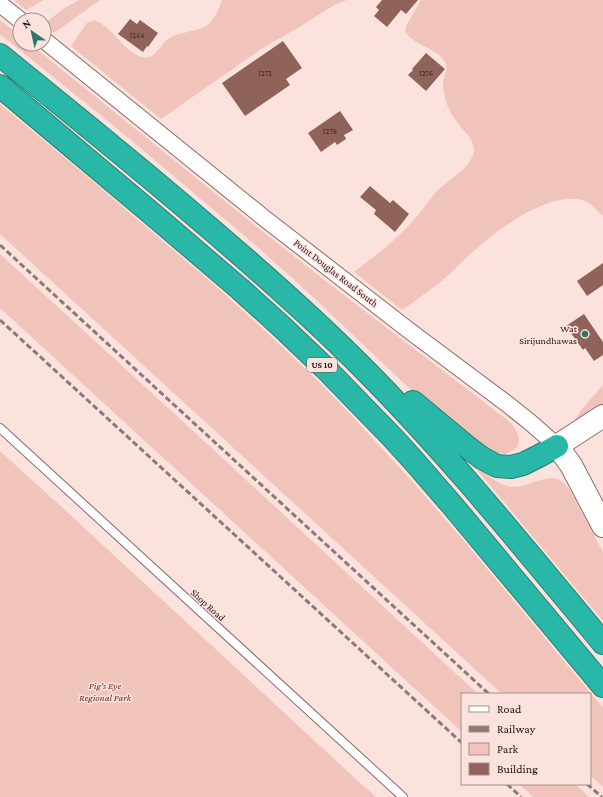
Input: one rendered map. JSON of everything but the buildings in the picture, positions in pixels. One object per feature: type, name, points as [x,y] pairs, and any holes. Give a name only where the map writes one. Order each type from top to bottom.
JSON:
[{"type":"highway","name":"US 10","points":[[0,55],[265,275],[360,364],[424,432],[513,535],[603,643]]},
{"type":"highway","name":"US 10","points":[[0,86],[240,289],[325,368],[393,438],[442,494],[603,686]]},
{"type":"highway","points":[[306,313],[438,424],[488,462],[501,466],[517,465],[532,460],[557,446]]},
{"type":"street","points":[[0,4],[12,14]]},
{"type":"street","name":"Point Douglas Road South","points":[[52,46],[277,227],[531,423],[557,446],[571,465],[603,526]]},
{"type":"street","points":[[557,446],[603,416]]},
{"type":"lane","name":"Shop Road","points":[[0,428],[403,797]]},
{"type":"green space","points":[[14,0],[44,0],[26,10]]},
{"type":"green space","points":[[79,0],[100,0],[54,33],[52,31],[52,18],[63,9]]},
{"type":"green space","points":[[222,0],[347,0],[331,7],[263,48],[161,119],[71,46],[87,23],[94,20],[106,27],[129,50],[135,54],[147,58],[154,55],[172,36],[197,30],[209,24],[220,7]]},
{"type":"green space","points":[[421,0],[603,0],[603,216],[591,204],[582,200],[569,199],[555,201],[540,206],[510,223],[485,241],[442,281],[402,310],[354,272],[383,250],[403,232],[438,190],[465,167],[473,156],[474,150],[472,142],[453,117],[447,104],[443,85],[446,70],[445,62],[436,53],[413,40],[405,31],[406,26]]},
{"type":"green space","points":[[0,20],[12,30],[12,44],[0,34]]},
{"type":"green space","points":[[22,52],[40,52],[267,235],[510,422],[518,435],[518,446],[506,454],[486,448],[429,407],[260,249],[119,130]]},
{"type":"green space","points":[[0,104],[212,283],[318,381],[410,479],[464,541],[591,693],[501,693],[0,234]]},
{"type":"green space","points":[[0,254],[477,693],[461,693],[461,731],[0,308]]},
{"type":"green space","points":[[603,385],[603,406],[572,424],[582,409]]},
{"type":"green space","name":"Pig's Eye Regional Park","points":[[0,451],[65,510],[376,797],[0,797]]},
{"type":"green space","points":[[476,465],[494,480],[503,485],[515,487],[548,478],[556,478],[563,482],[569,489],[603,552],[603,621],[474,466]]},
{"type":"green space","points":[[591,694],[603,708],[603,787],[591,776]]},
{"type":"green space","points":[[520,785],[576,785],[589,797],[533,797]]},
{"type":"railway","points":[[0,245],[488,693]]},
{"type":"railway","points":[[0,320],[461,742]]},
{"type":"railway","points":[[508,785],[521,797]]},
{"type":"railway","points":[[588,785],[602,797]]},
{"type":"place","name":"Wat Sirijundhawas","points":[[585,334]]}]
